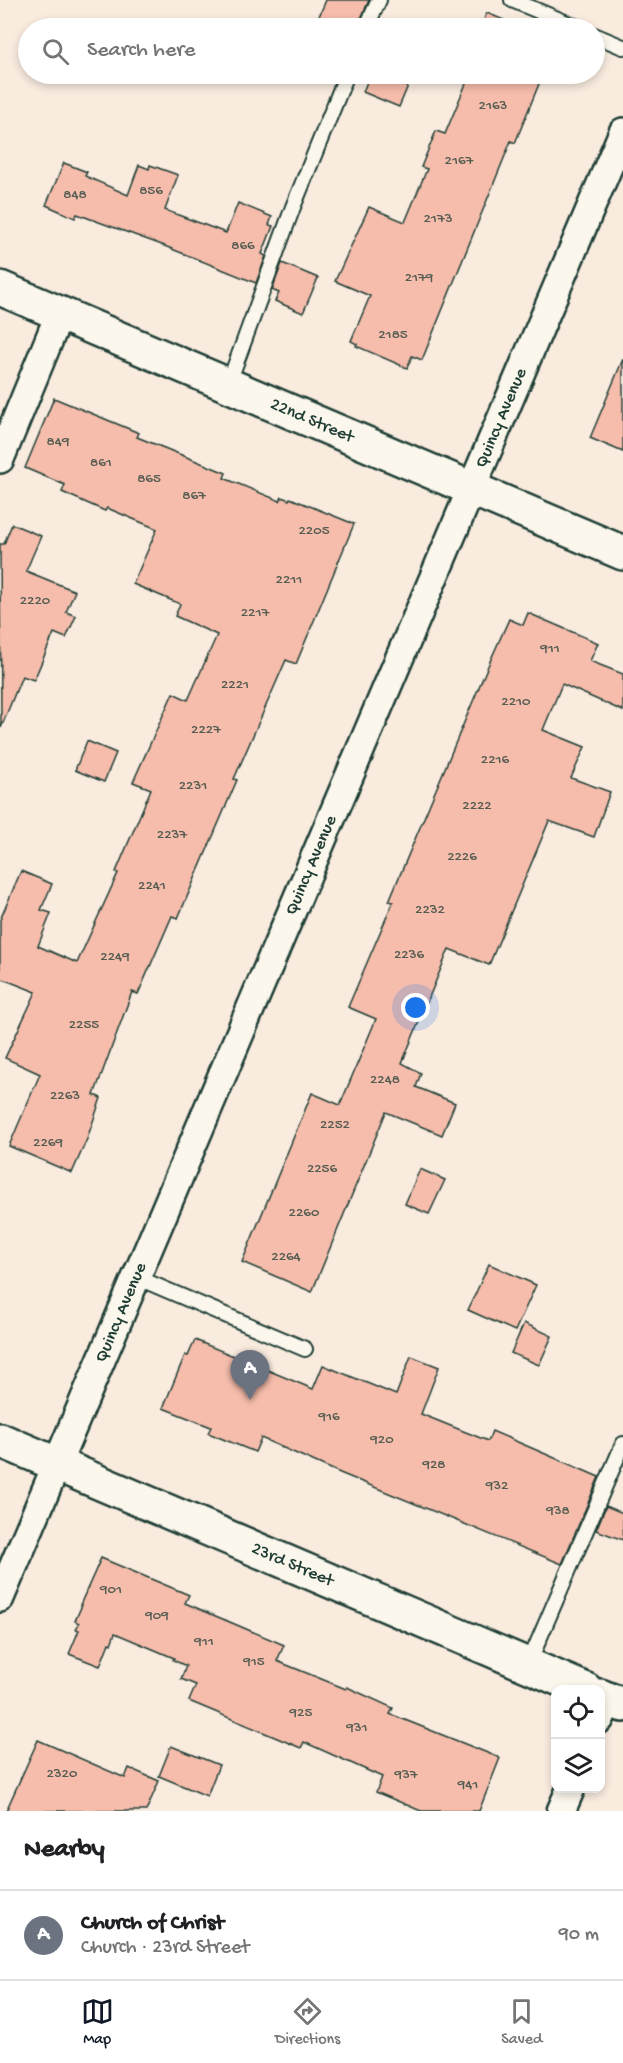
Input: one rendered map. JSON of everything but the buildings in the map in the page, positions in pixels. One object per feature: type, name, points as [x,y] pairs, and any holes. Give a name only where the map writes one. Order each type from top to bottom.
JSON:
[{"type":"street","name":"Quincy Avenue","points":[[0,1598],[623,132]]},
{"type":"street","name":"22nd Street","points":[[0,288],[623,553]]},
{"type":"street","points":[[0,459],[60,314]]},
{"type":"street","name":"23rd Street","points":[[0,1440],[528,1665],[569,1685]]},
{"type":"street","points":[[561,1811],[569,1793]]},
{"type":"lane","points":[[371,18],[379,0]]},
{"type":"lane","points":[[512,0],[555,18]]},
{"type":"lane","points":[[605,40],[623,47]]},
{"type":"lane","points":[[228,385],[293,207],[343,84]]},
{"type":"lane","points":[[136,1277],[305,1349]]},
{"type":"lane","points":[[528,1665],[623,1444]]},
{"type":"place","name":"Church of Christ","points":[[250,1400]]}]
